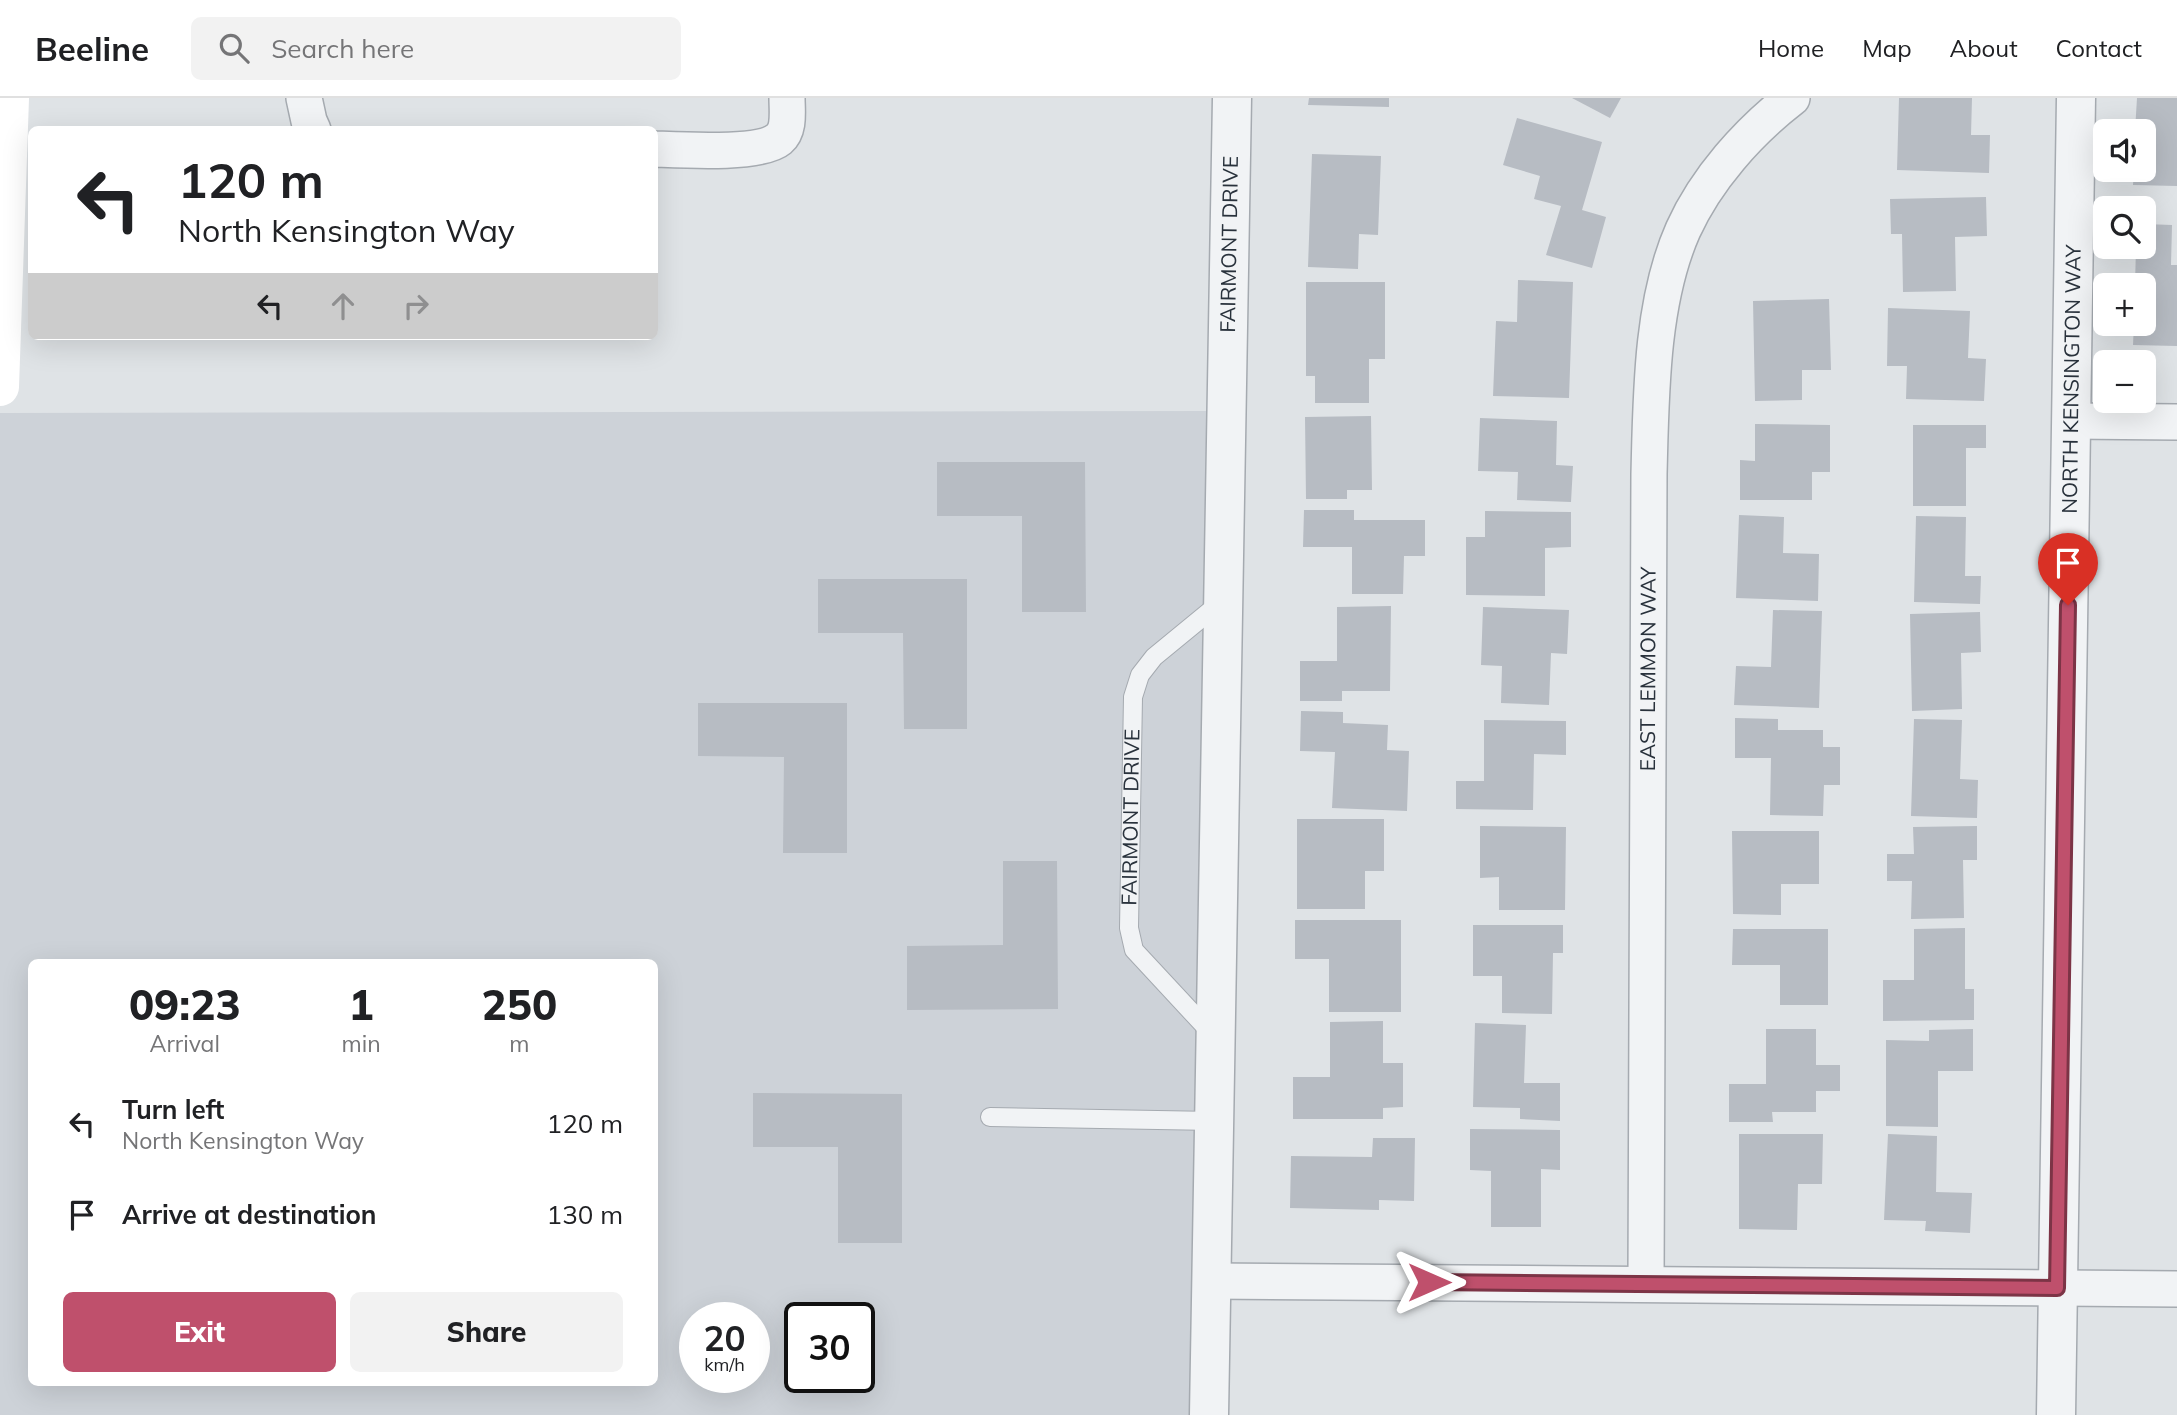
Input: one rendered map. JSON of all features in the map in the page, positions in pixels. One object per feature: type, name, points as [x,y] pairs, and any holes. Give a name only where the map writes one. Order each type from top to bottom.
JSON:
[{"type":"main road","points":[[0,387],[10,98]]},
{"type":"street","points":[[304,98],[311,126]]},
{"type":"street","points":[[658,149],[746,149],[767,146],[780,138],[787,125],[787,98]]},
{"type":"street","name":"FAIRMONT DRIVE","points":[[1209,1415],[1232,98]]},
{"type":"street","name":"EAST LEMMON WAY","points":[[1646,1283],[1649,474],[1650,420],[1658,327],[1667,281],[1683,230],[1704,194],[1737,150],[1776,110],[1792,98]]},
{"type":"street","name":"NORTH KENSINGTON WAY","points":[[2056,1415],[2076,98]]},
{"type":"street","points":[[2071,421],[2177,422]]},
{"type":"street","points":[[1211,1281],[2177,1289]]},
{"type":"lane","name":"FAIRMONT DRIVE","points":[[1216,1038],[1134,950],[1129,928],[1133,697],[1140,675],[1154,657],[1223,600]]},
{"type":"lane","points":[[990,1117],[1214,1121]]},
{"type":"shaded area","points":[[1227,411],[1209,1415],[0,1415],[0,413]]},
{"type":"building","points":[[1309,98],[1389,98],[1389,107],[1308,105]]},
{"type":"building","points":[[1572,98],[1621,98],[1610,118]]},
{"type":"building","points":[[1899,98],[1972,98],[1971,135],[1990,135],[1989,173],[1897,170]]},
{"type":"building","points":[[2137,98],[2177,98],[2177,186],[2133,185],[2133,182],[2156,182],[2156,119],[2136,119]]},
{"type":"building","points":[[1517,118],[1602,142],[1582,210],[1606,217],[1592,268],[1546,255],[1561,206],[1534,199],[1540,176],[1503,165]]},
{"type":"building","points":[[1312,154],[1381,156],[1378,235],[1359,234],[1358,269],[1308,267]]},
{"type":"building","points":[[1986,197],[1987,236],[1955,237],[1956,291],[1903,292],[1902,234],[1891,234],[1890,199]]},
{"type":"building","points":[[2156,224],[2172,225],[2171,265],[2177,265],[2177,346],[2133,345],[2133,336],[2156,336],[2156,273],[2135,273],[2136,259],[2156,259]]},
{"type":"building","points":[[1518,280],[1573,282],[1569,398],[1493,396],[1496,321],[1517,322]]},
{"type":"building","points":[[1306,282],[1385,282],[1385,359],[1369,359],[1369,403],[1315,403],[1315,376],[1306,376]]},
{"type":"building","points":[[1829,299],[1831,370],[1802,370],[1802,400],[1755,401],[1753,301]]},
{"type":"building","points":[[1888,308],[1970,311],[1968,358],[1986,359],[1984,401],[1906,399],[1907,366],[1887,366]]},
{"type":"building","points":[[1371,416],[1372,490],[1347,490],[1347,499],[1306,499],[1305,417]]},
{"type":"building","points":[[1480,418],[1557,421],[1556,465],[1573,466],[1571,502],[1517,500],[1518,472],[1478,471]]},
{"type":"building","points":[[1755,424],[1830,425],[1830,472],[1812,472],[1812,500],[1740,500],[1740,460],[1755,461]]},
{"type":"building","points":[[1913,425],[1986,425],[1986,448],[1966,448],[1966,506],[1913,506]]},
{"type":"building","points":[[937,462],[1085,462],[1086,612],[1022,612],[1022,516],[937,516]]},
{"type":"building","points":[[1304,510],[1354,510],[1354,520],[1425,520],[1425,556],[1404,556],[1403,594],[1352,594],[1352,547],[1303,547]]},
{"type":"building","points":[[1485,511],[1571,512],[1571,547],[1545,548],[1545,596],[1466,595],[1466,537],[1485,537]]},
{"type":"building","points":[[1739,515],[1784,517],[1783,553],[1819,554],[1818,601],[1736,598]]},
{"type":"building","points":[[1916,516],[1966,517],[1965,576],[1981,576],[1980,604],[1914,602]]},
{"type":"building","points":[[818,579],[967,579],[967,729],[904,729],[903,633],[818,633]]},
{"type":"building","points":[[1391,606],[1390,691],[1342,691],[1342,701],[1300,701],[1300,661],[1337,661],[1337,607]]},
{"type":"building","points":[[1483,607],[1569,610],[1567,654],[1551,653],[1549,705],[1501,703],[1502,666],[1481,665]]},
{"type":"building","points":[[1773,610],[1822,611],[1819,708],[1734,705],[1736,666],[1771,667]]},
{"type":"building","points":[[1980,612],[1981,652],[1961,653],[1962,709],[1912,711],[1910,614]]},
{"type":"building","points":[[698,703],[847,703],[847,853],[783,853],[784,757],[698,756]]},
{"type":"building","points":[[1301,711],[1343,712],[1343,723],[1388,725],[1387,750],[1409,751],[1407,811],[1332,808],[1335,752],[1300,751]]},
{"type":"building","points":[[1735,718],[1778,719],[1778,730],[1823,730],[1823,747],[1840,747],[1840,785],[1824,785],[1823,816],[1770,815],[1771,758],[1735,758]]},
{"type":"building","points":[[1914,719],[1962,720],[1960,779],[1978,780],[1977,818],[1911,816]]},
{"type":"building","points":[[1484,720],[1566,721],[1566,755],[1534,754],[1533,810],[1456,809],[1456,781],[1484,781]]},
{"type":"building","points":[[1297,819],[1384,819],[1384,871],[1365,871],[1365,909],[1297,909]]},
{"type":"building","points":[[1480,826],[1566,827],[1565,910],[1499,910],[1499,877],[1480,878]]},
{"type":"building","points":[[1977,826],[1977,860],[1963,860],[1964,918],[1911,919],[1912,881],[1887,881],[1887,854],[1914,854],[1913,827]]},
{"type":"building","points":[[1732,831],[1819,831],[1819,884],[1781,884],[1781,915],[1733,914]]},
{"type":"building","points":[[1003,861],[1057,861],[1058,1009],[907,1010],[907,946],[1003,945]]},
{"type":"building","points":[[1295,920],[1401,920],[1401,1012],[1329,1012],[1329,959],[1295,959]]},
{"type":"building","points":[[1473,925],[1563,925],[1563,953],[1553,953],[1552,1014],[1502,1013],[1502,976],[1473,976]]},
{"type":"building","points":[[1965,928],[1965,989],[1974,989],[1974,1020],[1883,1021],[1883,980],[1914,980],[1914,929]]},
{"type":"building","points":[[1733,929],[1828,929],[1828,1005],[1780,1005],[1780,965],[1732,965]]},
{"type":"building","points":[[1383,1021],[1383,1063],[1403,1063],[1403,1107],[1383,1108],[1383,1119],[1293,1119],[1293,1077],[1330,1077],[1330,1022]]},
{"type":"building","points":[[1475,1023],[1526,1025],[1524,1083],[1560,1083],[1560,1121],[1520,1119],[1520,1108],[1473,1107]]},
{"type":"building","points":[[1766,1029],[1816,1029],[1816,1065],[1840,1065],[1840,1091],[1816,1091],[1816,1112],[1772,1112],[1773,1122],[1729,1122],[1729,1084],[1766,1084]]},
{"type":"building","points":[[1973,1029],[1973,1071],[1938,1071],[1938,1127],[1886,1126],[1886,1040],[1929,1041],[1929,1030]]},
{"type":"building","points":[[753,1093],[902,1094],[902,1243],[838,1243],[838,1147],[753,1147]]},
{"type":"building","points":[[1470,1129],[1560,1130],[1560,1170],[1541,1169],[1541,1227],[1491,1227],[1491,1171],[1470,1170]]},
{"type":"building","points":[[1739,1134],[1823,1134],[1822,1184],[1798,1184],[1797,1230],[1739,1229]]},
{"type":"building","points":[[1888,1134],[1937,1136],[1936,1192],[1972,1193],[1970,1233],[1925,1231],[1926,1221],[1884,1220]]},
{"type":"building","points":[[1373,1138],[1415,1138],[1414,1201],[1379,1200],[1379,1210],[1290,1208],[1291,1156],[1372,1157]]},
{"type":"route","points":[[1429,1282],[2057,1288],[2068,605]]}]
